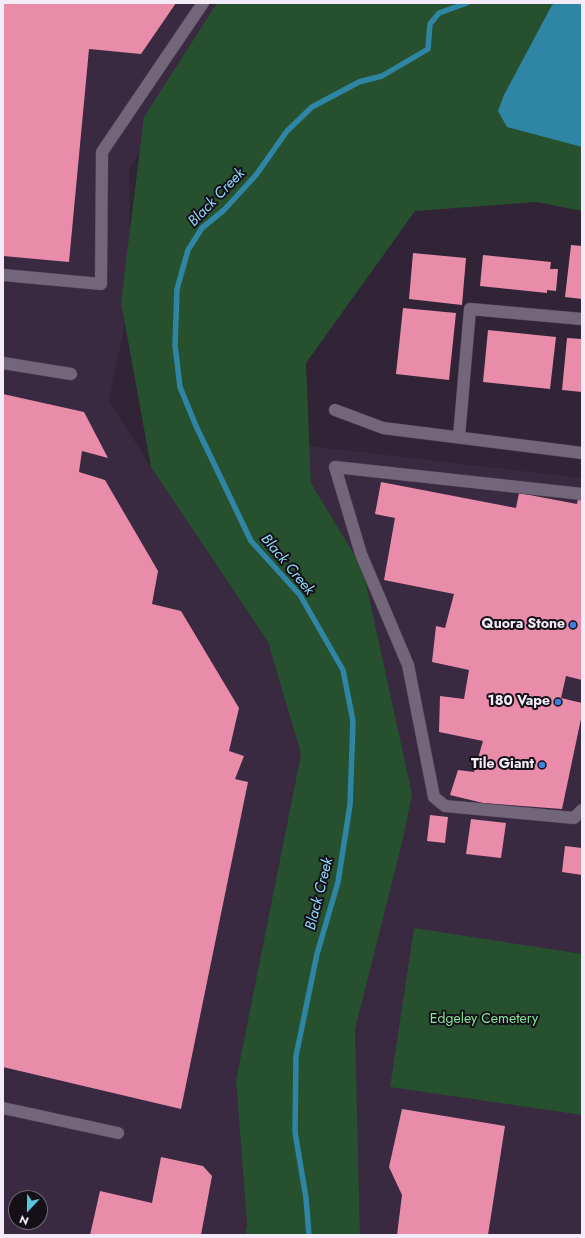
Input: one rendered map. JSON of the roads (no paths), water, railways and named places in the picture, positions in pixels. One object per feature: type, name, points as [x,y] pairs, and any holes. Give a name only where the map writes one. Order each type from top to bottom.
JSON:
[{"type":"lane","points":[[3,275],[100,284],[102,152],[203,3]]},
{"type":"lane","points":[[459,438],[470,309],[582,319]]},
{"type":"lane","points":[[3,363],[71,374]]},
{"type":"lane","points":[[335,410],[382,428],[582,453]]},
{"type":"lane","points":[[582,494],[335,467],[361,554],[408,666],[434,797],[445,806],[574,818],[582,810]]},
{"type":"lane","points":[[3,1108],[118,1133]]},
{"type":"water","points":[[556,3],[582,3],[582,147],[507,127],[498,111],[504,95],[552,5]]},
{"type":"waterway","name":"Black Creek","points":[[309,1235],[306,1198],[295,1132],[296,1056],[317,954],[338,882],[350,805],[353,721],[343,670],[300,595],[251,541],[196,426],[180,387],[175,345],[177,289],[188,250],[202,228],[224,210],[256,175],[287,131],[312,107],[359,82],[382,76],[428,49],[430,24],[439,13],[467,3]]},
{"type":"place","name":"Quora Stone","points":[[573,625]]},
{"type":"place","name":"180 Vape","points":[[558,702]]},
{"type":"place","name":"Tile Giant","points":[[542,765]]},
{"type":"park label","name":"Edgeley Cemetery","points":[[484,1020]]}]
